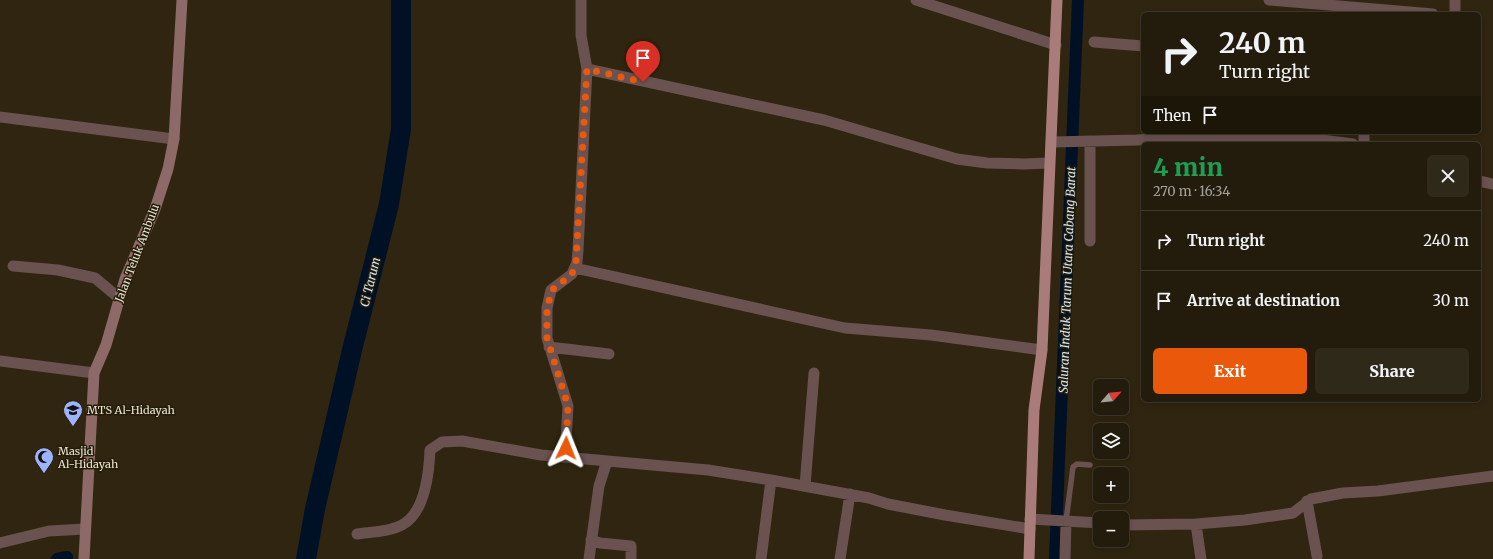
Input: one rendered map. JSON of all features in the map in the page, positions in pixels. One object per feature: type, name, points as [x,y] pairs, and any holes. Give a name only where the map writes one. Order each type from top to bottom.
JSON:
[{"type":"main road","name":"Jalan Teluk Ambulu","points":[[84,559],[94,373],[106,345],[125,278],[157,202],[168,169],[174,139],[182,0]]},
{"type":"main road","points":[[1029,559],[1034,522],[1034,410],[1042,350],[1049,162],[1057,142],[1057,0]]},
{"type":"street","points":[[565,457],[568,406],[550,347],[546,321],[547,308],[552,290],[572,274],[575,268],[578,250],[587,69],[581,35],[581,0]]},
{"type":"street","points":[[916,0],[1056,44]]},
{"type":"street","points":[[1270,0],[1346,3],[1417,12]]},
{"type":"street","points":[[1455,0],[1455,12]]},
{"type":"street","points":[[1094,42],[1141,46]]},
{"type":"street","points":[[587,69],[824,120],[957,159],[1009,164],[1049,162]]},
{"type":"street","points":[[0,117],[174,139]]},
{"type":"street","points":[[1057,142],[1137,140],[1198,136],[1261,136],[1337,142]]},
{"type":"street","points":[[1088,141],[1090,241]]},
{"type":"street","points":[[1481,181],[1493,184]]},
{"type":"street","points":[[13,266],[58,270],[95,278],[119,298]]},
{"type":"street","points":[[575,268],[845,328],[931,335],[1042,350]]},
{"type":"street","points":[[550,347],[609,354]]},
{"type":"street","points":[[0,361],[94,373]]},
{"type":"street","points":[[805,486],[814,373]]},
{"type":"street","points":[[357,534],[390,529],[402,525],[411,519],[425,494],[430,450],[438,444],[462,441],[565,457],[674,466],[771,480],[850,494],[945,515],[1034,522],[1063,521],[1093,523]]},
{"type":"street","points":[[588,559],[599,486],[607,461]]},
{"type":"street","points":[[1129,525],[1196,524],[1285,515],[1293,513],[1307,501],[1343,493],[1378,491],[1493,476]]},
{"type":"street","points":[[761,559],[771,480]]},
{"type":"street","points":[[840,559],[850,494]]},
{"type":"street","points":[[1307,501],[1317,556]]},
{"type":"street","points":[[1063,521],[1065,559]]},
{"type":"street","points":[[1196,524],[1201,559]]},
{"type":"street","points":[[0,543],[49,531],[85,530]]},
{"type":"street","points":[[591,540],[600,543],[631,546],[631,559]]},
{"type":"lane","points":[[1063,521],[1073,467],[1077,464],[1090,465]]},
{"type":"waterway","name":"Ci Tarum","points":[[306,559],[315,509],[352,350],[389,204],[401,129],[401,0]]},
{"type":"waterway","name":"Saluran Induk Tarum Utara Cabang Barat","points":[[1055,559],[1078,0]]},
{"type":"waterway","points":[[57,559],[67,557]]},
{"type":"place","name":"MTS Al-Hidayah","points":[[73,427]]},
{"type":"place","name":"Masjid Al-Hidayah","points":[[44,474]]},
{"type":"route","points":[[566,448],[568,406],[547,338],[546,321],[549,297],[552,290],[556,285],[572,274],[575,268],[578,250],[587,69],[643,82]]}]
